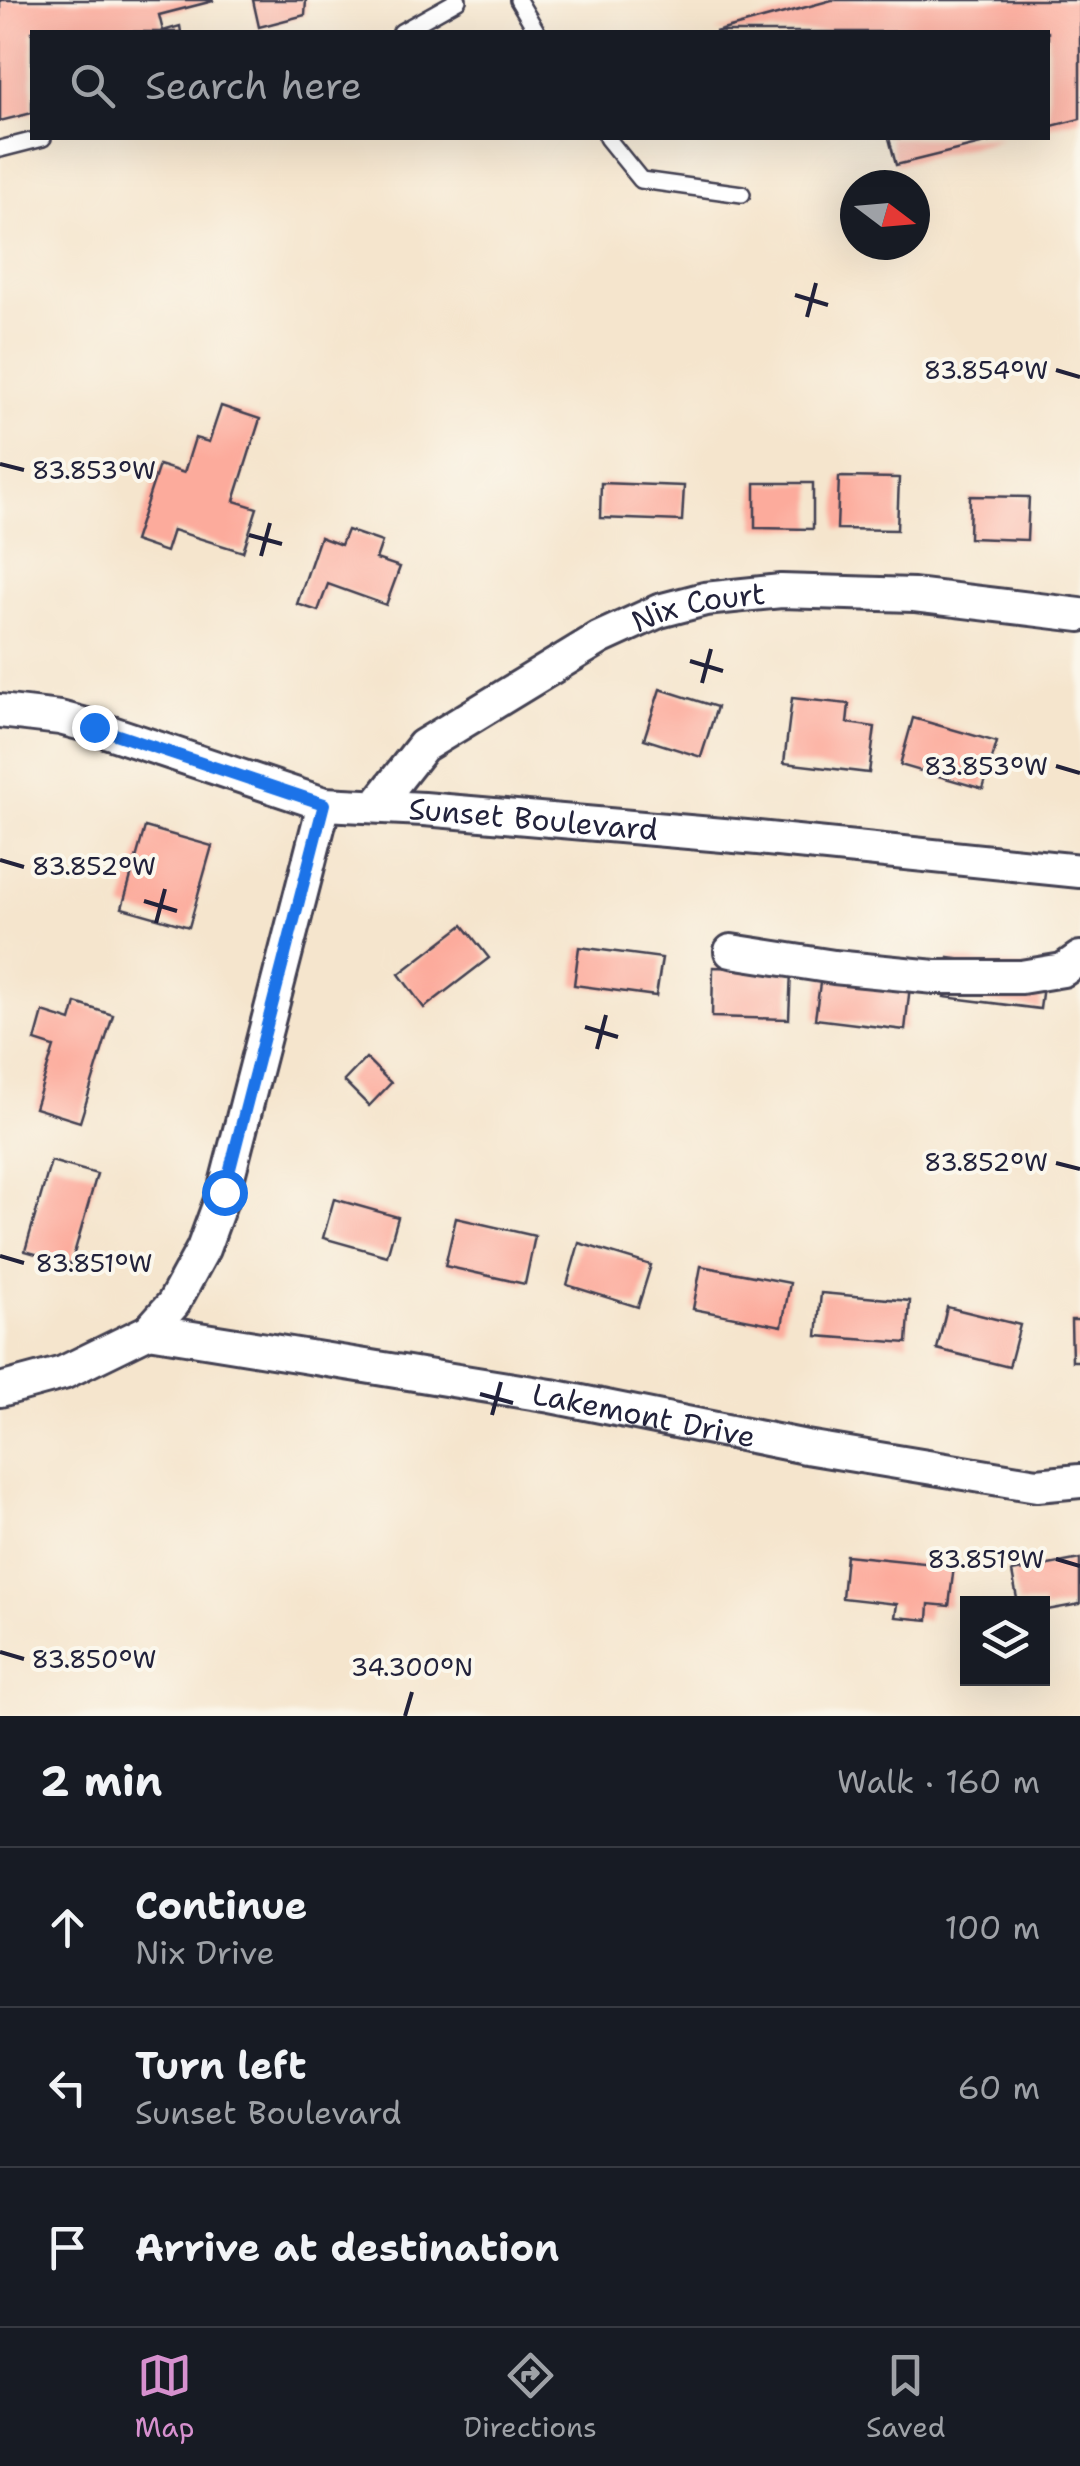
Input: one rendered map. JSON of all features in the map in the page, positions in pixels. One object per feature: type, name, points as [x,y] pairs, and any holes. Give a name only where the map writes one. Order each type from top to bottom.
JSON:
[{"type":"street","name":"Nix Court","points":[[376,806],[423,746],[600,638],[674,607],[705,599],[780,591],[914,595],[1080,616]]},
{"type":"street","name":"Sunset Boulevard","points":[[0,711],[60,718],[94,727],[324,804],[777,840],[1080,871]]},
{"type":"street","points":[[0,1390],[63,1373],[149,1331],[173,1304],[203,1249],[224,1192],[324,804]]},
{"type":"street","points":[[731,951],[936,977],[1021,977],[1063,970],[1080,958]]},
{"type":"street","name":"Lakemont Drive","points":[[149,1331],[514,1390],[806,1447],[1036,1485],[1080,1481]]},
{"type":"lane","points":[[404,30],[458,0]]},
{"type":"lane","points":[[518,0],[536,30]]},
{"type":"lane","points":[[0,149],[35,140]]},
{"type":"lane","points":[[609,140],[641,180],[742,194]]},
{"type":"building","points":[[0,0],[213,1],[159,15],[163,30],[30,30],[30,114],[0,121]]},
{"type":"building","points":[[253,0],[306,0],[305,15],[259,27]]},
{"type":"building","points":[[832,0],[1080,0],[1080,119],[1050,126],[1050,30],[722,30]]},
{"type":"building","points":[[890,140],[997,140],[896,165]]},
{"type":"building","points":[[221,406],[260,419],[234,501],[257,508],[243,552],[173,530],[166,552],[134,541],[159,465],[184,473],[195,438],[209,442]]},
{"type":"building","points":[[839,477],[899,478],[897,530],[837,529]]},
{"type":"building","points":[[601,483],[684,486],[682,521],[600,518]]},
{"type":"building","points":[[755,483],[813,483],[813,529],[755,528]]},
{"type":"building","points":[[970,496],[1029,497],[1027,540],[969,538]]},
{"type":"building","points":[[347,530],[382,542],[376,559],[400,567],[386,605],[328,584],[318,611],[297,604],[320,537],[341,545]]},
{"type":"building","points":[[660,689],[717,707],[701,757],[644,739]]},
{"type":"building","points":[[792,698],[849,704],[847,723],[875,727],[869,773],[784,763]]},
{"type":"building","points":[[913,718],[997,742],[983,789],[900,765]]},
{"type":"building","points":[[145,827],[212,846],[189,927],[122,908]]},
{"type":"building","points":[[463,925],[489,958],[424,1008],[399,974]]},
{"type":"building","points":[[579,947],[662,958],[656,996],[574,985]]},
{"type":"building","points":[[949,958],[1045,970],[1040,1009],[944,997]]},
{"type":"building","points":[[713,967],[791,970],[789,1019],[712,1017]]},
{"type":"building","points":[[821,976],[910,986],[905,1030],[815,1019]]},
{"type":"building","points":[[76,1003],[113,1015],[80,1122],[35,1108],[54,1047],[35,1041],[43,1012],[71,1021]]},
{"type":"building","points":[[366,1058],[391,1083],[369,1106],[344,1081]]},
{"type":"building","points":[[51,1161],[97,1174],[71,1264],[25,1251]]},
{"type":"building","points":[[334,1199],[398,1217],[387,1256],[323,1238]]},
{"type":"building","points":[[456,1218],[535,1236],[525,1284],[445,1266]]},
{"type":"building","points":[[579,1243],[651,1265],[638,1307],[567,1285]]},
{"type":"building","points":[[701,1266],[790,1283],[782,1326],[693,1309]]},
{"type":"building","points":[[821,1293],[910,1301],[907,1343],[817,1336]]},
{"type":"building","points":[[947,1307],[1020,1325],[1009,1367],[937,1349]]},
{"type":"building","points":[[1071,1320],[1080,1320],[1080,1361],[1072,1361]]},
{"type":"building","points":[[846,1555],[954,1566],[949,1606],[929,1604],[928,1620],[895,1617],[897,1604],[842,1598]]},
{"type":"building","points":[[1080,1559],[1080,1604],[1050,1610],[1050,1596],[1016,1596],[1012,1572]]},
{"type":"route","points":[[94,727],[324,804],[224,1192]]}]
